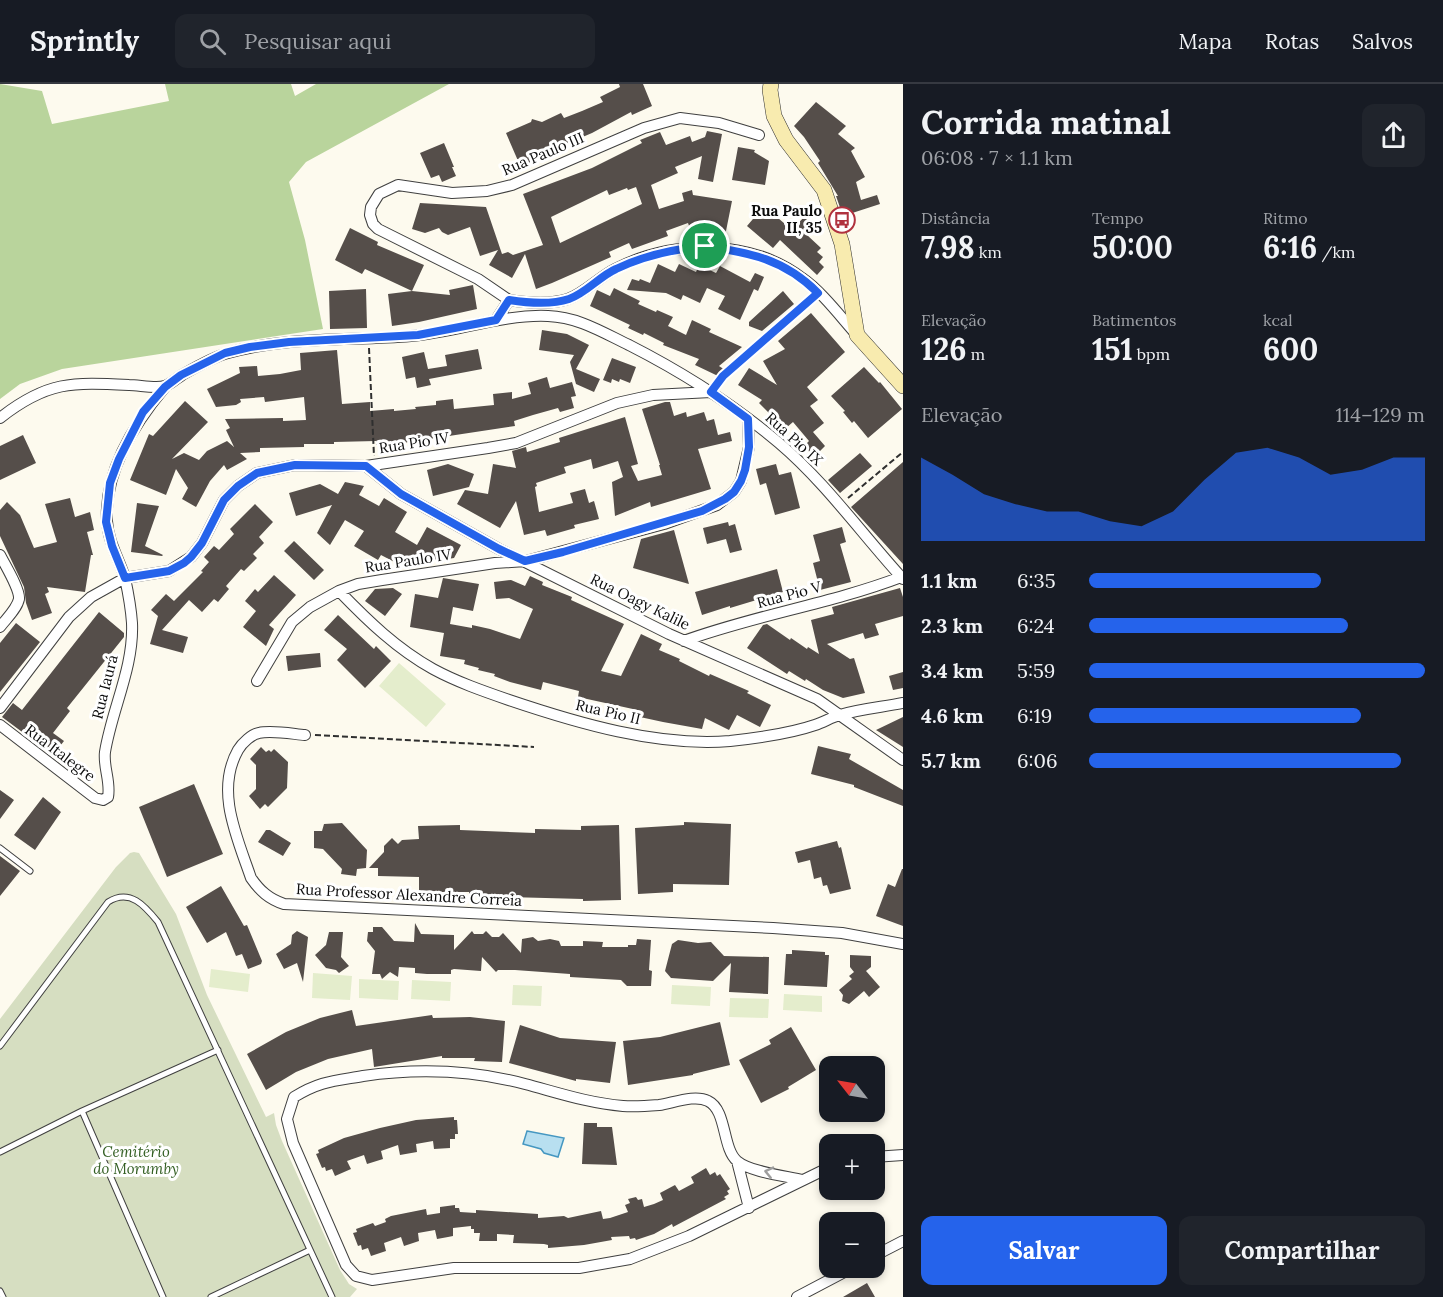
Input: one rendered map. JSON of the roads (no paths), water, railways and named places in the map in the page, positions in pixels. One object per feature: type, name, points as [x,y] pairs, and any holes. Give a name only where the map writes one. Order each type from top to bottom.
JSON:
[{"type":"street","points":[[771,84],[774,116],[786,140],[824,190],[842,244],[858,335]]},
{"type":"street","name":"Rua Paulo III","points":[[509,300],[478,279],[378,229],[373,224],[370,215],[371,207],[379,194],[398,185],[452,193],[488,191],[512,185],[644,128],[680,118],[719,123],[759,135]]},
{"type":"street","points":[[496,320],[509,300],[542,302],[570,298],[614,269],[654,253],[705,246],[748,253],[779,264],[803,278],[903,386]]},
{"type":"street","points":[[570,298],[570,311],[576,319]]},
{"type":"street","name":"Rua Pio IX","points":[[165,387],[181,375],[225,353],[242,349],[289,342],[418,335],[516,316],[576,319],[653,358],[711,392],[780,444],[839,506],[902,578]]},
{"type":"street","points":[[0,418],[37,393],[59,386],[102,384],[165,387]]},
{"type":"street","name":"Rua Iaurá","points":[[103,800],[109,793],[105,764],[106,747],[125,670],[132,622],[125,578],[112,546],[106,522],[110,483],[119,459],[143,412],[165,387]]},
{"type":"street","name":"Rua Pio IV","points":[[0,708],[69,617],[102,589],[125,578],[169,571],[191,557],[202,543],[224,500],[238,486],[257,473],[295,465],[370,465],[516,443],[598,409],[653,395],[711,392]]},
{"type":"street","name":"Rua Paulo IV","points":[[257,681],[292,622],[310,607],[339,591],[358,584],[382,580],[495,563],[525,561],[664,524],[717,505],[734,492],[741,481],[749,447],[748,419]]},
{"type":"street","name":"Rua Oagy Kalile","points":[[370,465],[401,494],[499,549],[684,641],[817,699],[903,760]]},
{"type":"street","points":[[0,555],[19,593],[19,600],[0,627]]},
{"type":"street","name":"Rua Pio V","points":[[684,641],[710,631],[866,590],[902,578]]},
{"type":"street","name":"Rua Pio II","points":[[339,591],[377,630],[433,669],[462,683],[579,721],[658,738],[699,742],[731,741],[790,732],[815,726],[840,715],[903,703]]},
{"type":"street","name":"Rua Italegre","points":[[0,726],[98,800],[103,800]]},
{"type":"street","name":"Rua Professor Alexandre Correia","points":[[305,735],[258,733],[240,746],[228,775],[227,802],[251,878],[267,896],[284,904],[773,928],[842,933],[903,944]]},
{"type":"street","points":[[749,1208],[737,1161],[731,1152],[716,1107],[708,1100],[697,1098],[634,1107],[604,1104],[573,1099],[524,1084],[475,1074],[423,1070],[334,1080],[313,1086],[294,1097],[287,1119],[293,1143],[346,1265],[356,1276],[372,1280],[454,1268],[579,1268],[630,1258],[689,1236],[749,1208],[819,1172]]},
{"type":"street","points":[[885,1156],[903,1155]]},
{"type":"street","points":[[737,1161],[751,1167],[803,1180]]},
{"type":"street","points":[[885,1250],[903,1241]]},
{"type":"street","points":[[797,1297],[833,1278]]},
{"type":"lane","points":[[0,848],[30,871]]},
{"type":"lane","points":[[0,1046],[108,902],[130,897],[145,905],[158,922],[332,1297]]},
{"type":"lane","points":[[0,1152],[82,1111],[218,1050]]},
{"type":"lane","points":[[82,1111],[163,1297]]},
{"type":"lane","points":[[211,1297],[310,1250]]},
{"type":"lane","points":[[0,1291],[3,1297]]},
{"type":"water","points":[[527,1131],[564,1138],[558,1157],[523,1144]]},
{"type":"place","name":"Rua Paulo II, 35","points":[[842,220]]},
{"type":"park label","name":"Cemitério do Morumby","points":[[136,1160]]}]
